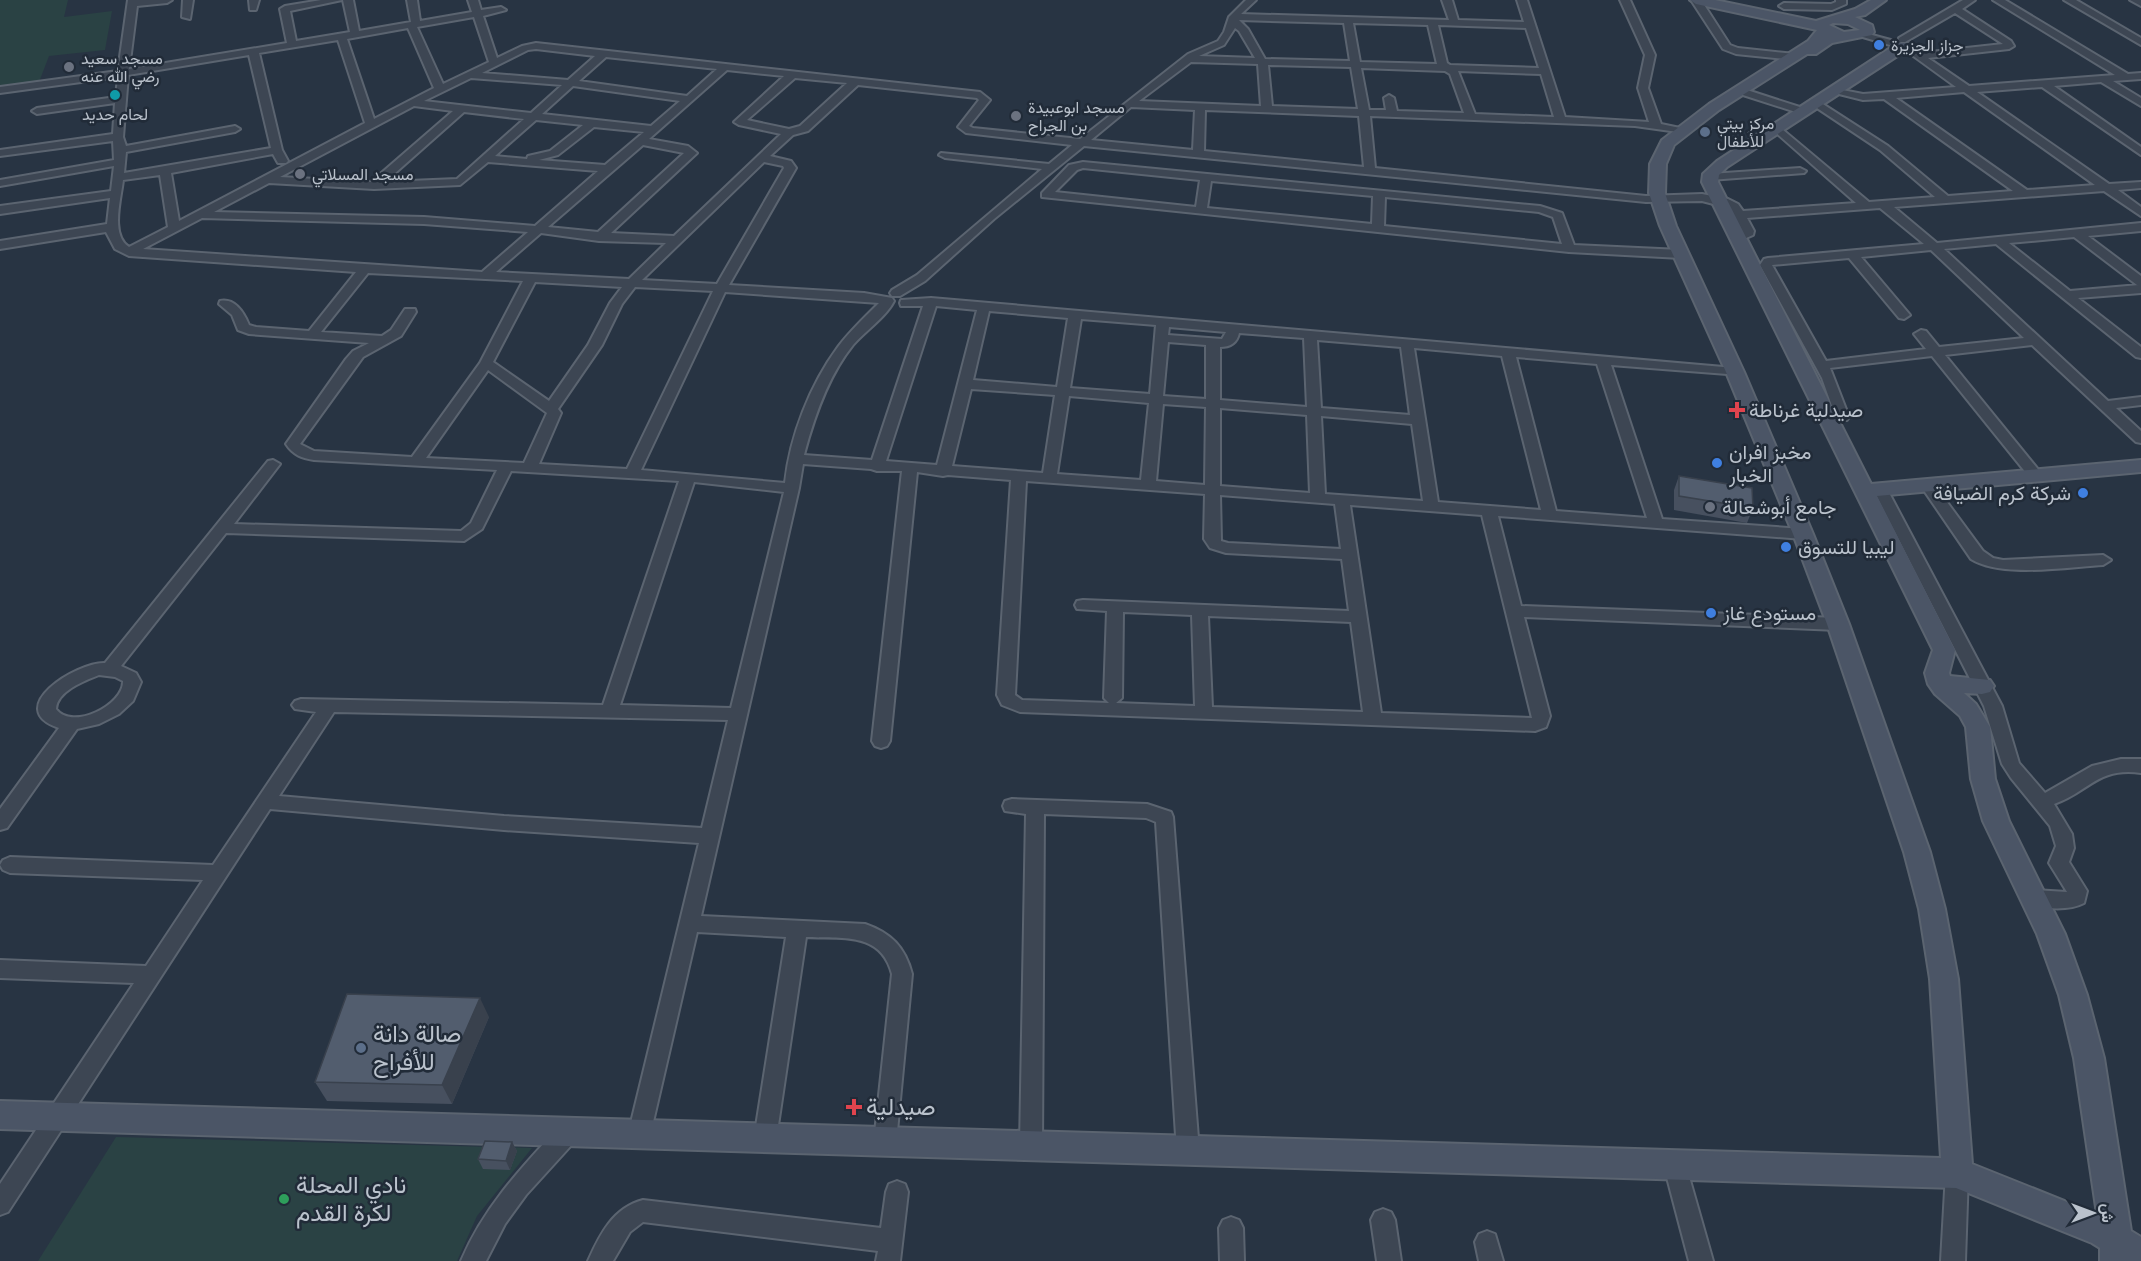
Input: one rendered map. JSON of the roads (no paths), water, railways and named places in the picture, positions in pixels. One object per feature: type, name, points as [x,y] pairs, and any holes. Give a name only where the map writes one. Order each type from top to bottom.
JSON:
[{"type":"street","points":[[167,0],[132,2],[123,73],[118,137],[119,177],[114,194],[112,227],[112,233],[119,246],[129,252],[365,269],[931,302],[1735,372]]},
{"type":"street","points":[[187,17],[188,0]]},
{"type":"street","points":[[292,45],[285,9],[337,0]]},
{"type":"street","points":[[348,0],[355,34]]},
{"type":"street","points":[[412,0],[414,24],[440,89]]},
{"type":"street","points":[[473,0],[494,62]]},
{"type":"street","points":[[639,1135],[792,488],[796,459],[816,396],[828,371],[843,348],[1081,141],[1189,58],[1221,43],[1229,32],[1233,20],[1251,0]]},
{"type":"street","points":[[1447,0],[1454,22]]},
{"type":"street","points":[[1522,0],[1561,121]]},
{"type":"street","points":[[1624,0],[1650,55],[1651,62],[1643,90],[1656,125]]},
{"type":"street","points":[[1696,0],[1828,24],[1902,43],[1925,55],[1969,89]]},
{"type":"street","points":[[1696,0],[1726,47],[1736,51],[1795,57]]},
{"type":"street","points":[[1706,0],[1785,7],[1832,7],[1842,4],[1841,0]]},
{"type":"street","points":[[1880,0],[1860,12],[1828,24],[1817,41],[1714,107],[1667,143],[1657,170],[1658,199],[1735,372],[1838,624],[1905,813],[1932,909],[1944,979],[1956,1134],[1957,1173],[1953,1261]]},
{"type":"street","points":[[1665,149],[1823,43],[1860,32],[1868,15],[1889,0]]},
{"type":"street","points":[[1842,417],[1737,238],[1710,182],[1710,177],[1722,164],[1970,0]]},
{"type":"street","points":[[1998,0],[2126,77]]},
{"type":"street","points":[[2069,0],[2141,42]]},
{"type":"street","points":[[2135,0],[2141,3]]},
{"type":"street","points":[[1785,7],[1828,24],[1855,22],[1860,32]]},
{"type":"street","points":[[1925,55],[2008,46],[2003,40],[1956,9]]},
{"type":"street","points":[[0,90],[123,73],[501,10]]},
{"type":"street","points":[[1233,20],[1348,19],[1530,25]]},
{"type":"street","points":[[1348,19],[1364,113],[1370,171]]},
{"type":"street","points":[[1233,20],[1243,29],[1267,74],[1267,110]]},
{"type":"street","points":[[1432,22],[1442,64],[1454,72],[1471,117]]},
{"type":"street","points":[[341,36],[371,125]]},
{"type":"street","points":[[1902,43],[2141,210]]},
{"type":"street","points":[[129,252],[412,103],[531,46],[982,96],[985,100],[963,127],[968,130],[1658,199],[1688,197],[1719,201],[1732,205],[1749,233],[1737,238]]},
{"type":"street","points":[[253,51],[277,150],[287,170]]},
{"type":"street","points":[[268,180],[374,186],[460,182],[604,53]]},
{"type":"street","points":[[1189,58],[1543,71]]},
{"type":"street","points":[[484,276],[726,66]]},
{"type":"street","points":[[793,74],[739,121],[789,132],[804,129],[856,81]]},
{"type":"street","points":[[469,75],[570,83],[689,99]]},
{"type":"street","points":[[1747,93],[1816,101],[2141,76]]},
{"type":"street","points":[[2103,79],[2141,103]]},
{"type":"street","points":[[2044,83],[2141,152]]},
{"type":"street","points":[[1887,96],[2025,194]]},
{"type":"street","points":[[1389,98],[1392,114]]},
{"type":"street","points":[[37,111],[122,99]]},
{"type":"street","points":[[1816,101],[1884,148],[1946,200]]},
{"type":"street","points":[[412,103],[654,130]]},
{"type":"street","points":[[1129,104],[1656,125],[1681,131]]},
{"type":"street","points":[[1198,153],[1200,107]]},
{"type":"street","points":[[374,186],[462,108]]},
{"type":"street","points":[[516,161],[554,153],[592,123]]},
{"type":"street","points":[[1777,128],[1867,206]]},
{"type":"street","points":[[0,183],[235,129]]},
{"type":"street","points":[[551,409],[595,345],[616,303],[631,284],[674,240],[789,132]]},
{"type":"street","points":[[0,153],[118,137]]},
{"type":"street","points":[[599,237],[691,153],[684,148],[641,141]]},
{"type":"street","points":[[119,177],[165,171],[277,150]]},
{"type":"street","points":[[554,153],[555,161],[560,165]]},
{"type":"street","points":[[945,155],[1050,167]]},
{"type":"street","points":[[632,474],[721,288],[790,168],[787,163],[760,158]]},
{"type":"street","points":[[488,159],[609,169]]},
{"type":"street","points":[[1046,195],[1073,167],[1079,165],[1547,210],[1561,219],[1569,248]]},
{"type":"street","points":[[165,171],[174,229]]},
{"type":"street","points":[[1710,177],[1800,171]]},
{"type":"street","points":[[1201,210],[1206,176]]},
{"type":"street","points":[[1739,215],[2141,184]]},
{"type":"street","points":[[1020,193],[1569,248],[1681,254]]},
{"type":"street","points":[[0,210],[114,194]]},
{"type":"street","points":[[1378,229],[1379,194]]},
{"type":"street","points":[[1884,205],[1935,247],[2141,439]]},
{"type":"street","points":[[202,215],[452,222],[538,228],[599,237],[674,240]]},
{"type":"street","points":[[0,245],[112,227]]},
{"type":"street","points":[[2124,1251],[2082,1026],[2063,964],[2034,898],[2004,841],[1989,801],[1980,757],[1978,727],[1972,716],[1940,684],[1937,673],[1944,650],[1822,386],[1822,365],[1766,263],[1773,260],[2141,227]]},
{"type":"street","points":[[2077,233],[2141,282]]},
{"type":"street","points":[[1999,241],[2141,354]]},
{"type":"street","points":[[1851,253],[1904,315]]},
{"type":"street","points":[[312,335],[365,269]]},
{"type":"street","points":[[416,461],[486,363],[530,279]]},
{"type":"street","points":[[2067,295],[2141,289]]},
{"type":"street","points":[[877,467],[931,302]]},
{"type":"street","points":[[225,304],[238,313],[243,327],[247,329],[385,340]]},
{"type":"street","points":[[943,472],[984,307]]},
{"type":"street","points":[[410,312],[396,333],[358,354],[292,444],[303,454],[688,477],[792,488]]},
{"type":"street","points":[[1050,479],[1075,314]]},
{"type":"street","points":[[1148,487],[1163,322]]},
{"type":"street","points":[[1162,338],[1214,343],[1230,341],[1233,328]]},
{"type":"street","points":[[1921,334],[2036,476]]},
{"type":"street","points":[[1310,336],[1318,499]]},
{"type":"street","points":[[1822,365],[2037,340]]},
{"type":"street","points":[[1214,343],[1212,539],[1219,547],[1350,554]]},
{"type":"street","points":[[1407,344],[1431,507]]},
{"type":"street","points":[[1508,352],[1550,515]]},
{"type":"street","points":[[1603,361],[1656,523]]},
{"type":"street","points":[[486,363],[551,409],[553,418],[530,468]]},
{"type":"street","points":[[965,384],[1419,420]]},
{"type":"street","points":[[2106,405],[2141,401]]},
{"type":"street","points":[[796,459],[943,472],[1803,534]]},
{"type":"street","points":[[110,669],[273,464]]},
{"type":"street","points":[[222,528],[464,536],[477,526],[506,466]]},
{"type":"street","points":[[1872,490],[2141,466]]},
{"type":"street","points":[[881,741],[910,469]]},
{"type":"street","points":[[610,710],[688,477]]},
{"type":"street","points":[[1019,477],[1006,695],[1008,700],[1020,706],[1527,726],[1540,722],[1541,716],[1489,511]]},
{"type":"street","points":[[1928,486],[1977,555],[1988,562],[2003,565],[2103,560]]},
{"type":"street","points":[[1872,490],[1930,581],[1998,717],[2012,766],[2053,817],[2065,844],[2059,861],[2078,894],[2072,900],[2034,898]]},
{"type":"street","points":[[1342,501],[1373,720]]},
{"type":"street","points":[[1083,605],[1359,617]]},
{"type":"street","points":[[1113,698],[1115,606]]},
{"type":"street","points":[[1200,610],[1204,713]]},
{"type":"street","points":[[1514,611],[1838,624]]},
{"type":"street","points":[[110,669],[128,675],[131,681],[128,697],[110,712],[97,718],[72,723],[53,717],[49,711],[49,703],[53,694],[61,686],[85,673],[110,669]]},
{"type":"street","points":[[1940,684],[1982,686]]},
{"type":"street","points":[[301,705],[737,714]]},
{"type":"street","points":[[0,1204],[328,705]]},
{"type":"street","points":[[0,823],[72,723]]},
{"type":"street","points":[[2042,801],[2069,791],[2092,773],[2132,765],[2141,766]]},
{"type":"street","points":[[265,802],[504,823],[710,836]]},
{"type":"street","points":[[1012,806],[1148,812],[1164,817],[1188,1151]]},
{"type":"street","points":[[1031,1146],[1035,807]]},
{"type":"street","points":[[10,864],[219,873]]},
{"type":"street","points":[[690,924],[865,932],[879,937],[890,946],[898,957],[902,974],[885,1142]]},
{"type":"street","points":[[765,1139],[797,929]]},
{"type":"street","points":[[0,969],[152,975]]},
{"type":"street","points":[[0,1115],[1957,1173],[2124,1251]]},
{"type":"street","points":[[473,1261],[497,1216],[518,1187],[568,1133]]},
{"type":"street","points":[[1675,1166],[1701,1261]]},
{"type":"street","points":[[600,1261],[624,1220],[642,1211],[889,1251],[897,1192]]},
{"type":"street","points":[[1383,1220],[1389,1261]]},
{"type":"street","points":[[1232,1228],[1233,1261]]},
{"type":"place","name":"جزاز الجزيرة","points":[[1879,45]]},
{"type":"place","name":"مسجد سعيد رضي الله عنه","points":[[69,67]]},
{"type":"place","name":"لحام حديد","points":[[115,95]]},
{"type":"place","name":"مسجد ابوعبيدة بن الجراح","points":[[1016,116]]},
{"type":"place","name":"مركز بيتي للأطفال","points":[[1705,132]]},
{"type":"place","name":"مسجد المسلاتي","points":[[300,174]]},
{"type":"place","name":"صيدلية غرناطة","points":[[1737,410]]},
{"type":"place","name":"مخبز افران الخبار","points":[[1717,463]]},
{"type":"place","name":"شركة كرم الضيافة","points":[[2083,493]]},
{"type":"place","name":"جامع أبوشعالة","points":[[1710,507]]},
{"type":"place","name":"ليبيا للتسوق","points":[[1786,547]]},
{"type":"place","name":"مستودع غاز","points":[[1711,613]]},
{"type":"place","name":"صالة دانة للأفراح","points":[[361,1048]]},
{"type":"place","name":"صيدلية","points":[[854,1107]]},
{"type":"place","name":"نادي المحلة لكرة القدم","points":[[284,1199]]}]
